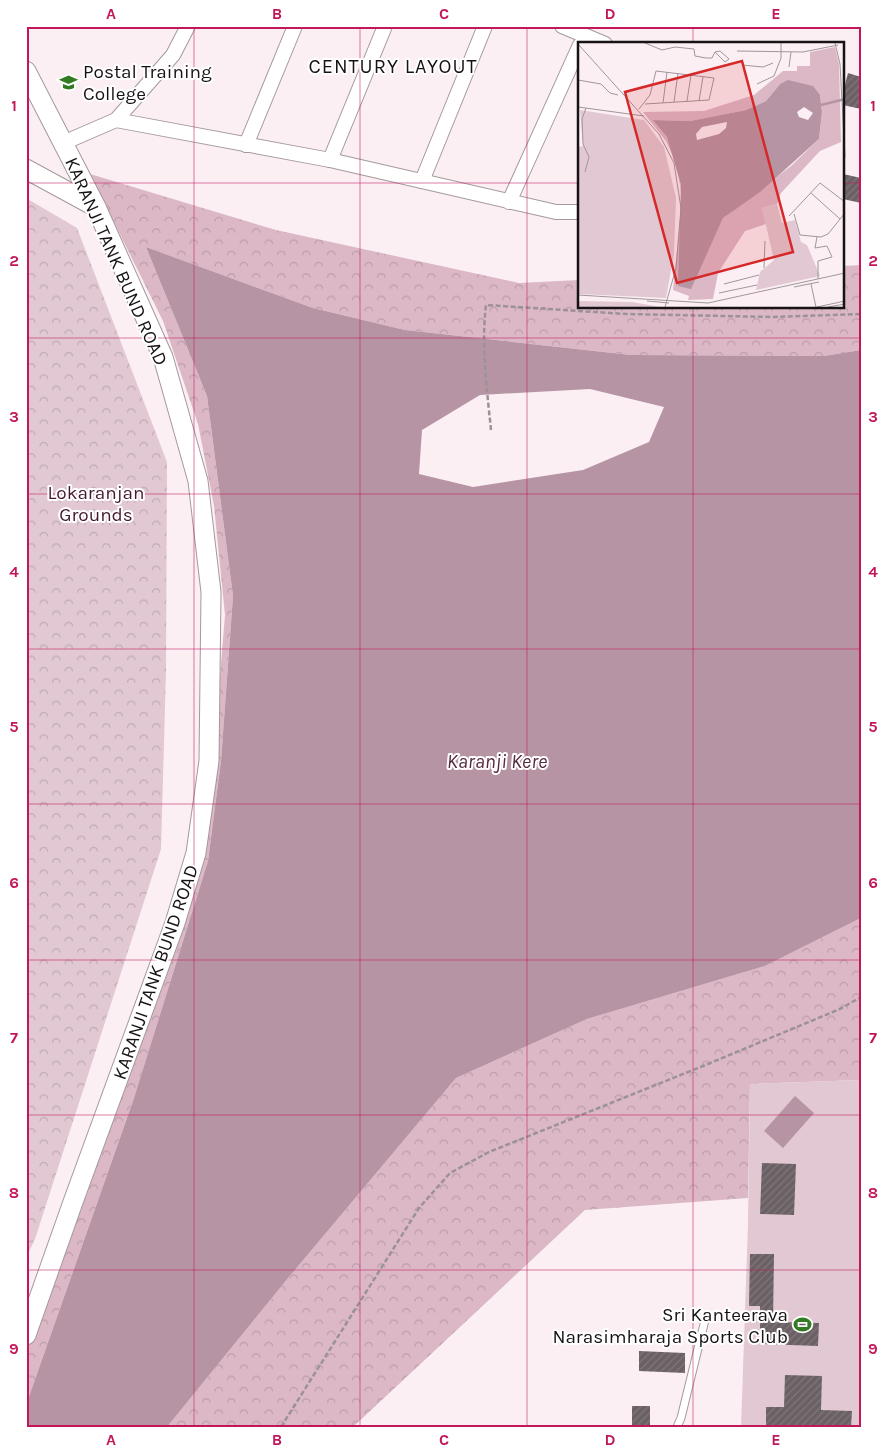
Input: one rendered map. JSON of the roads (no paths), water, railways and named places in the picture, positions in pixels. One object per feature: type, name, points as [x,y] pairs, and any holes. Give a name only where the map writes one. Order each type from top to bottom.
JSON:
[{"type":"street","points":[[63,143],[116,120],[173,55],[188,26]]},
{"type":"street","points":[[246,145],[294,26]]},
{"type":"street","points":[[330,160],[385,26]]},
{"type":"street","points":[[422,181],[485,26]]},
{"type":"street","points":[[562,26],[581,42]]},
{"type":"street","points":[[509,202],[578,49]]},
{"type":"street","name":"KARANJI TANK BUND ROAD","points":[[26,71],[96,206],[163,357],[198,481],[211,592],[209,761],[196,854],[175,923],[26,1335]]},
{"type":"street","points":[[116,120],[330,160],[556,212],[578,212]]},
{"type":"street","points":[[29,170],[96,206]]},
{"type":"lane","points":[[677,1427],[681,1418],[706,1320]]},
{"type":"water","name":"Karanji Kere","points":[[146,247],[313,308],[405,330],[631,355],[824,356],[861,350],[861,918],[765,966],[587,1019],[456,1078],[289,1277],[167,1427],[26,1427],[26,1405],[133,1101],[208,861],[221,761],[233,596],[207,396]],"holes":[[[590,389],[664,407],[649,442],[583,470],[473,487],[419,474],[422,430],[480,395]]]},
{"type":"water","points":[[795,1096],[814,1113],[783,1148],[764,1131]]},
{"type":"place","name":"Postal Training College","points":[[69,82]]},
{"type":"place","name":"Sri Kanteerava Narasimharaja Sports Club","points":[[802,1325]]},
{"type":"district","name":"CENTURY LAYOUT","points":[[393,66]]},
{"type":"park label","name":"Lokaranjan Grounds","points":[[96,503]]}]
